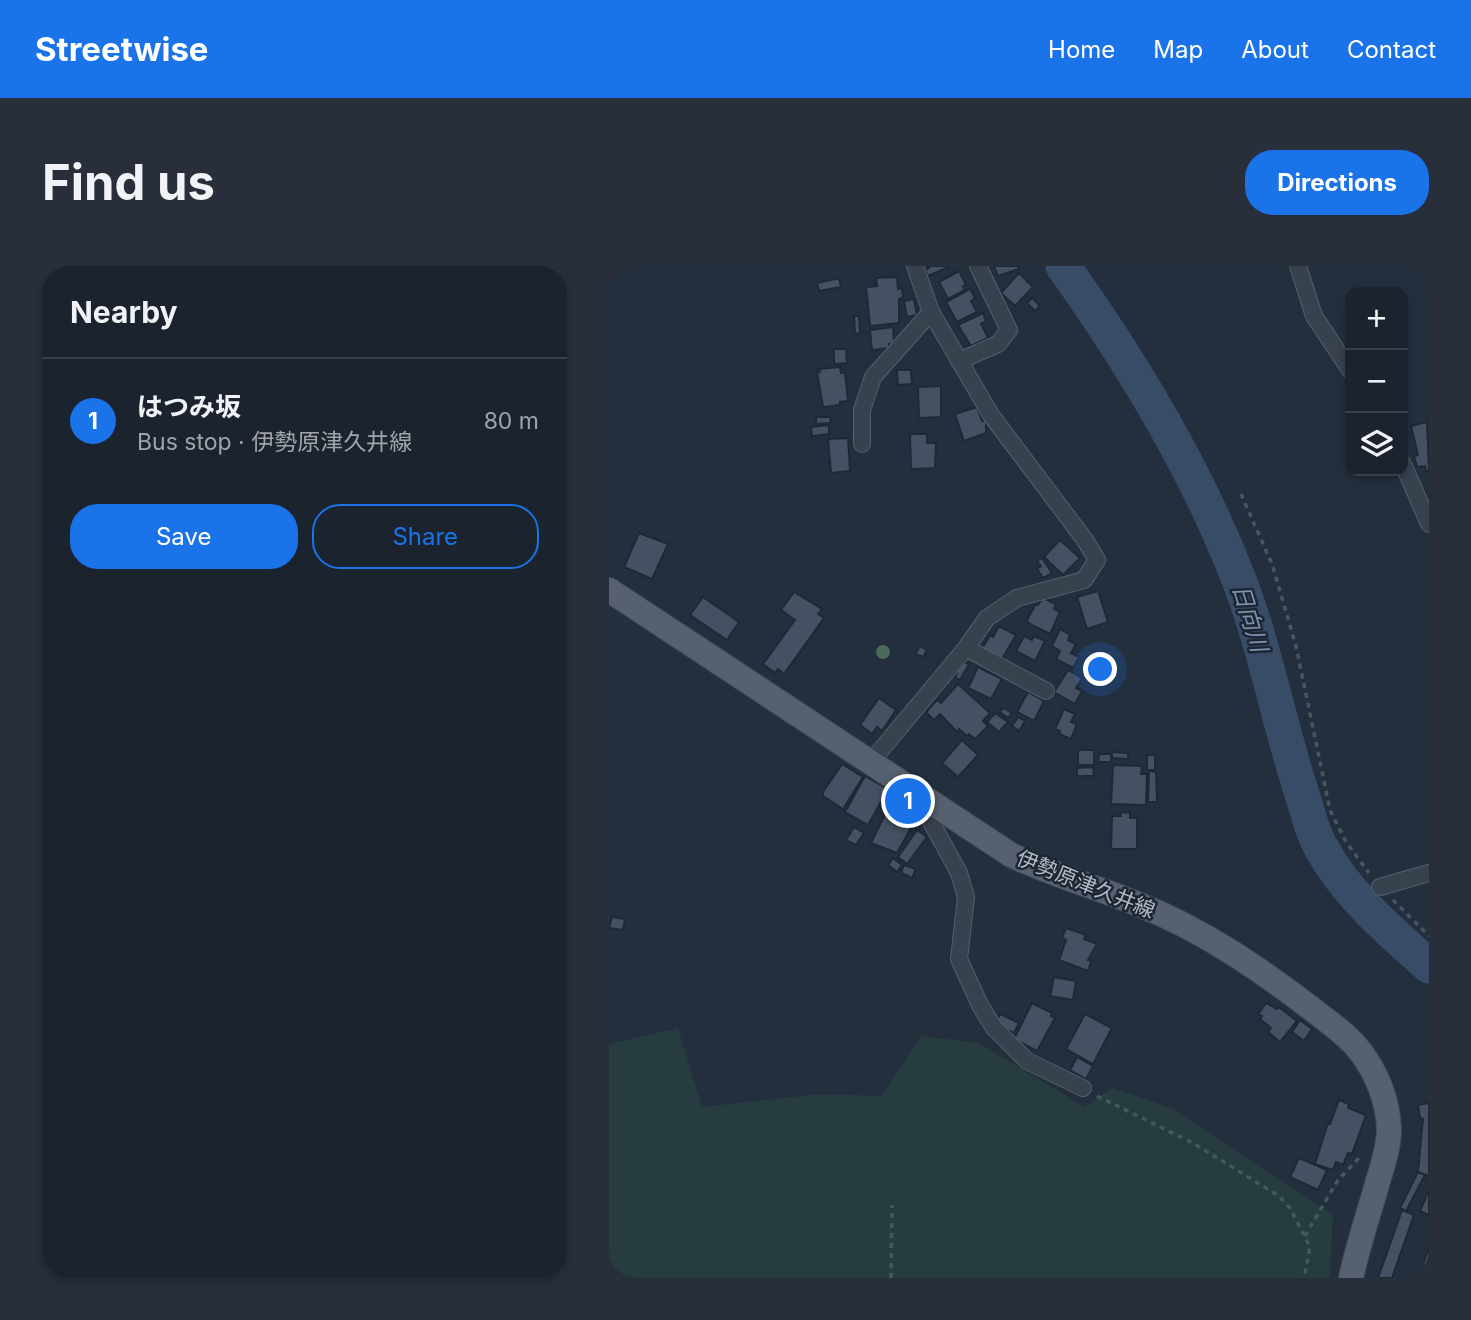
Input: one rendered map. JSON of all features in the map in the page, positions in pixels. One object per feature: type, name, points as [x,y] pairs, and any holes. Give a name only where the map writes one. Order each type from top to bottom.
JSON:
[{"type":"main road","name":"伊勢原津久井線","points":[[609,590],[1011,855],[1049,872],[1140,905],[1200,933],[1236,953],[1343,1034],[1358,1048],[1370,1065],[1386,1103],[1389,1131],[1385,1157],[1351,1278]]},
{"type":"street","points":[[870,763],[966,648],[987,618],[1027,595],[1084,580],[1097,560],[1085,540],[991,415],[931,312],[915,266]]},
{"type":"street","points":[[959,361],[998,344],[1009,330],[978,266]]},
{"type":"street","points":[[1298,266],[1314,317],[1345,363]]},
{"type":"street","points":[[862,444],[862,410],[873,377],[931,312]]},
{"type":"street","points":[[1408,476],[1429,524]]},
{"type":"street","points":[[966,648],[1038,687],[1039,667]]},
{"type":"street","points":[[928,799],[927,817],[959,873],[966,897],[959,959],[980,1005],[994,1028],[1027,1061],[1083,1088]]},
{"type":"street","points":[[1380,887],[1429,873]]},
{"type":"path","points":[[1241,495],[1272,564],[1296,646],[1330,810],[1346,842],[1380,887],[1429,936]]},
{"type":"path","points":[[1083,1088],[1193,1143],[1279,1196],[1290,1208],[1310,1247],[1304,1278]]},
{"type":"path","points":[[1305,1236],[1338,1180],[1373,1143],[1387,1143]]},
{"type":"path","points":[[891,1278],[892,1205]]},
{"type":"green space","points":[[678,1028],[702,1107],[820,1094],[882,1096],[922,1036],[979,1043],[1085,1107],[1112,1088],[1173,1109],[1333,1215],[1330,1278],[609,1278],[609,1044]]},
{"type":"building","points":[[928,266],[951,266],[928,276],[925,270]]},
{"type":"building","points":[[994,266],[1018,266],[1019,269],[998,276]]},
{"type":"building","points":[[959,271],[966,285],[963,286],[965,290],[948,299],[939,282]]},
{"type":"building","points":[[1019,273],[1033,287],[1015,306],[1001,293]]},
{"type":"building","points":[[897,277],[898,289],[902,288],[903,298],[899,299],[899,323],[870,326],[866,287],[877,286],[876,278]]},
{"type":"building","points":[[839,278],[841,287],[819,291],[817,283]]},
{"type":"building","points":[[970,289],[975,298],[971,301],[977,312],[957,322],[946,302]]},
{"type":"building","points":[[1032,298],[1040,306],[1035,311],[1027,303]]},
{"type":"building","points":[[914,299],[917,315],[907,317],[904,301]]},
{"type":"building","points":[[983,313],[986,321],[981,324],[988,338],[971,346],[958,325]]},
{"type":"building","points":[[854,316],[859,316],[860,333],[855,334]]},
{"type":"building","points":[[893,327],[894,343],[889,344],[889,348],[872,350],[870,330]]},
{"type":"building","points":[[834,349],[846,349],[847,363],[834,364]]},
{"type":"building","points":[[840,367],[841,373],[845,373],[848,401],[823,407],[817,372],[820,372],[819,369]]},
{"type":"building","points":[[897,370],[911,370],[912,384],[898,385]]},
{"type":"building","points":[[941,386],[941,417],[919,418],[918,387]]},
{"type":"building","points":[[977,407],[982,421],[986,420],[986,433],[964,441],[955,414]]},
{"type":"building","points":[[816,417],[830,417],[831,423],[816,424]]},
{"type":"building","points":[[1427,422],[1429,471],[1426,471],[1425,466],[1417,467],[1414,456],[1418,455],[1411,426]]},
{"type":"building","points":[[829,425],[829,434],[812,436],[811,427]]},
{"type":"building","points":[[910,434],[927,434],[927,443],[936,443],[935,468],[911,469]]},
{"type":"building","points":[[848,438],[850,471],[831,473],[828,439]]},
{"type":"building","points":[[639,533],[668,544],[652,579],[624,567]]},
{"type":"building","points":[[1060,540],[1080,558],[1063,575],[1044,557]]},
{"type":"building","points":[[1042,558],[1052,573],[1043,578],[1037,569],[1041,566],[1037,561]]},
{"type":"building","points":[[1098,591],[1108,622],[1087,629],[1077,597]]},
{"type":"building","points":[[794,592],[822,609],[818,614],[824,618],[784,674],[778,669],[775,673],[763,664],[795,620],[781,610]]},
{"type":"building","points":[[703,597],[739,622],[727,640],[690,615]]},
{"type":"building","points":[[1043,598],[1056,604],[1054,609],[1060,612],[1050,634],[1027,620],[1036,604]]},
{"type":"building","points":[[999,626],[1016,635],[1002,659],[982,649]]},
{"type":"building","points":[[1060,629],[1070,635],[1068,640],[1076,644],[1071,653],[1079,657],[1073,668],[1056,659],[1060,651],[1052,646]]},
{"type":"building","points":[[1024,636],[1032,640],[1034,636],[1045,641],[1035,661],[1016,651]]},
{"type":"building","points":[[920,646],[927,650],[923,657],[915,654]]},
{"type":"building","points":[[962,662],[969,664],[960,680],[955,677],[955,671]]},
{"type":"building","points":[[978,667],[1002,679],[991,699],[968,688]]},
{"type":"building","points":[[1068,670],[1082,678],[1076,688],[1082,691],[1075,704],[1054,692]]},
{"type":"building","points":[[958,684],[990,713],[983,721],[988,726],[975,739],[959,729],[957,732],[940,714],[934,720],[926,712],[937,700],[941,703]]},
{"type":"building","points":[[1028,692],[1044,701],[1034,721],[1017,712]]},
{"type":"building","points":[[879,698],[896,710],[882,731],[877,727],[872,734],[860,725]]},
{"type":"building","points":[[1003,708],[1012,713],[1008,718],[1000,712]]},
{"type":"building","points":[[1064,709],[1075,714],[1071,722],[1077,724],[1071,739],[1059,734],[1060,731],[1055,729]]},
{"type":"building","points":[[995,713],[1008,722],[999,732],[987,722]]},
{"type":"building","points":[[1018,717],[1025,721],[1019,731],[1012,726]]},
{"type":"building","points":[[962,740],[978,755],[958,777],[942,763]]},
{"type":"building","points":[[1078,750],[1094,750],[1094,765],[1078,765]]},
{"type":"building","points":[[1112,752],[1128,753],[1128,759],[1112,758]]},
{"type":"building","points":[[1099,754],[1111,754],[1111,762],[1098,762]]},
{"type":"building","points":[[1147,755],[1155,755],[1155,770],[1147,770]]},
{"type":"building","points":[[842,764],[863,777],[843,809],[823,796]]},
{"type":"building","points":[[1113,765],[1142,766],[1141,774],[1147,774],[1146,805],[1111,804]]},
{"type":"building","points":[[1093,767],[1094,776],[1077,776],[1077,768]]},
{"type":"building","points":[[1149,771],[1156,772],[1157,802],[1148,802]]},
{"type":"building","points":[[865,776],[886,788],[882,796],[884,797],[868,825],[845,812]]},
{"type":"building","points":[[893,798],[907,805],[905,810],[917,817],[897,853],[871,843]]},
{"type":"building","points":[[1121,812],[1130,813],[1130,818],[1137,818],[1137,849],[1111,849],[1112,816],[1121,816]]},
{"type":"building","points":[[854,827],[864,833],[856,845],[846,840]]},
{"type":"building","points":[[917,830],[927,837],[907,864],[898,857]]},
{"type":"building","points":[[893,858],[902,865],[897,872],[888,865]]},
{"type":"building","points":[[904,865],[916,869],[912,878],[901,873]]},
{"type":"building","points":[[612,917],[625,919],[623,930],[609,928]]},
{"type":"building","points":[[1066,928],[1086,935],[1084,939],[1097,944],[1088,960],[1091,961],[1088,971],[1059,960],[1066,940],[1062,938]]},
{"type":"building","points":[[1054,977],[1076,981],[1073,1000],[1050,996]]},
{"type":"building","points":[[1032,1003],[1052,1013],[1051,1016],[1055,1018],[1037,1051],[1014,1039]]},
{"type":"building","points":[[1266,1003],[1277,1009],[1279,1007],[1297,1021],[1280,1042],[1268,1032],[1271,1028],[1258,1014]]},
{"type":"building","points":[[1000,1014],[1019,1023],[1014,1033],[995,1024]]},
{"type":"building","points":[[1085,1014],[1112,1028],[1093,1064],[1066,1049]]},
{"type":"building","points":[[1300,1020],[1312,1029],[1304,1041],[1292,1032]]},
{"type":"building","points":[[1077,1057],[1093,1066],[1086,1079],[1070,1070]]},
{"type":"building","points":[[1339,1100],[1349,1104],[1348,1108],[1366,1115],[1352,1154],[1348,1153],[1343,1165],[1336,1162],[1333,1170],[1315,1164],[1328,1123],[1330,1124]]},
{"type":"building","points":[[1429,1103],[1429,1176],[1418,1172],[1423,1119],[1420,1118],[1418,1105]]},
{"type":"building","points":[[1299,1158],[1327,1170],[1318,1190],[1290,1177]]},
{"type":"building","points":[[1418,1172],[1425,1175],[1406,1211],[1400,1208]]},
{"type":"building","points":[[1429,1190],[1429,1215],[1420,1211]]},
{"type":"building","points":[[1402,1210],[1414,1215],[1392,1278],[1378,1278]]},
{"type":"building","points":[[1429,1246],[1429,1278],[1419,1278]]},
{"type":"waterway","name":"日向川","points":[[1063,266],[1114,341],[1161,418],[1222,538],[1249,606],[1294,768],[1319,843],[1332,866],[1357,897],[1429,966]]},
{"type":"place","name":"はつみ坂","points":[[908,801]]}]
